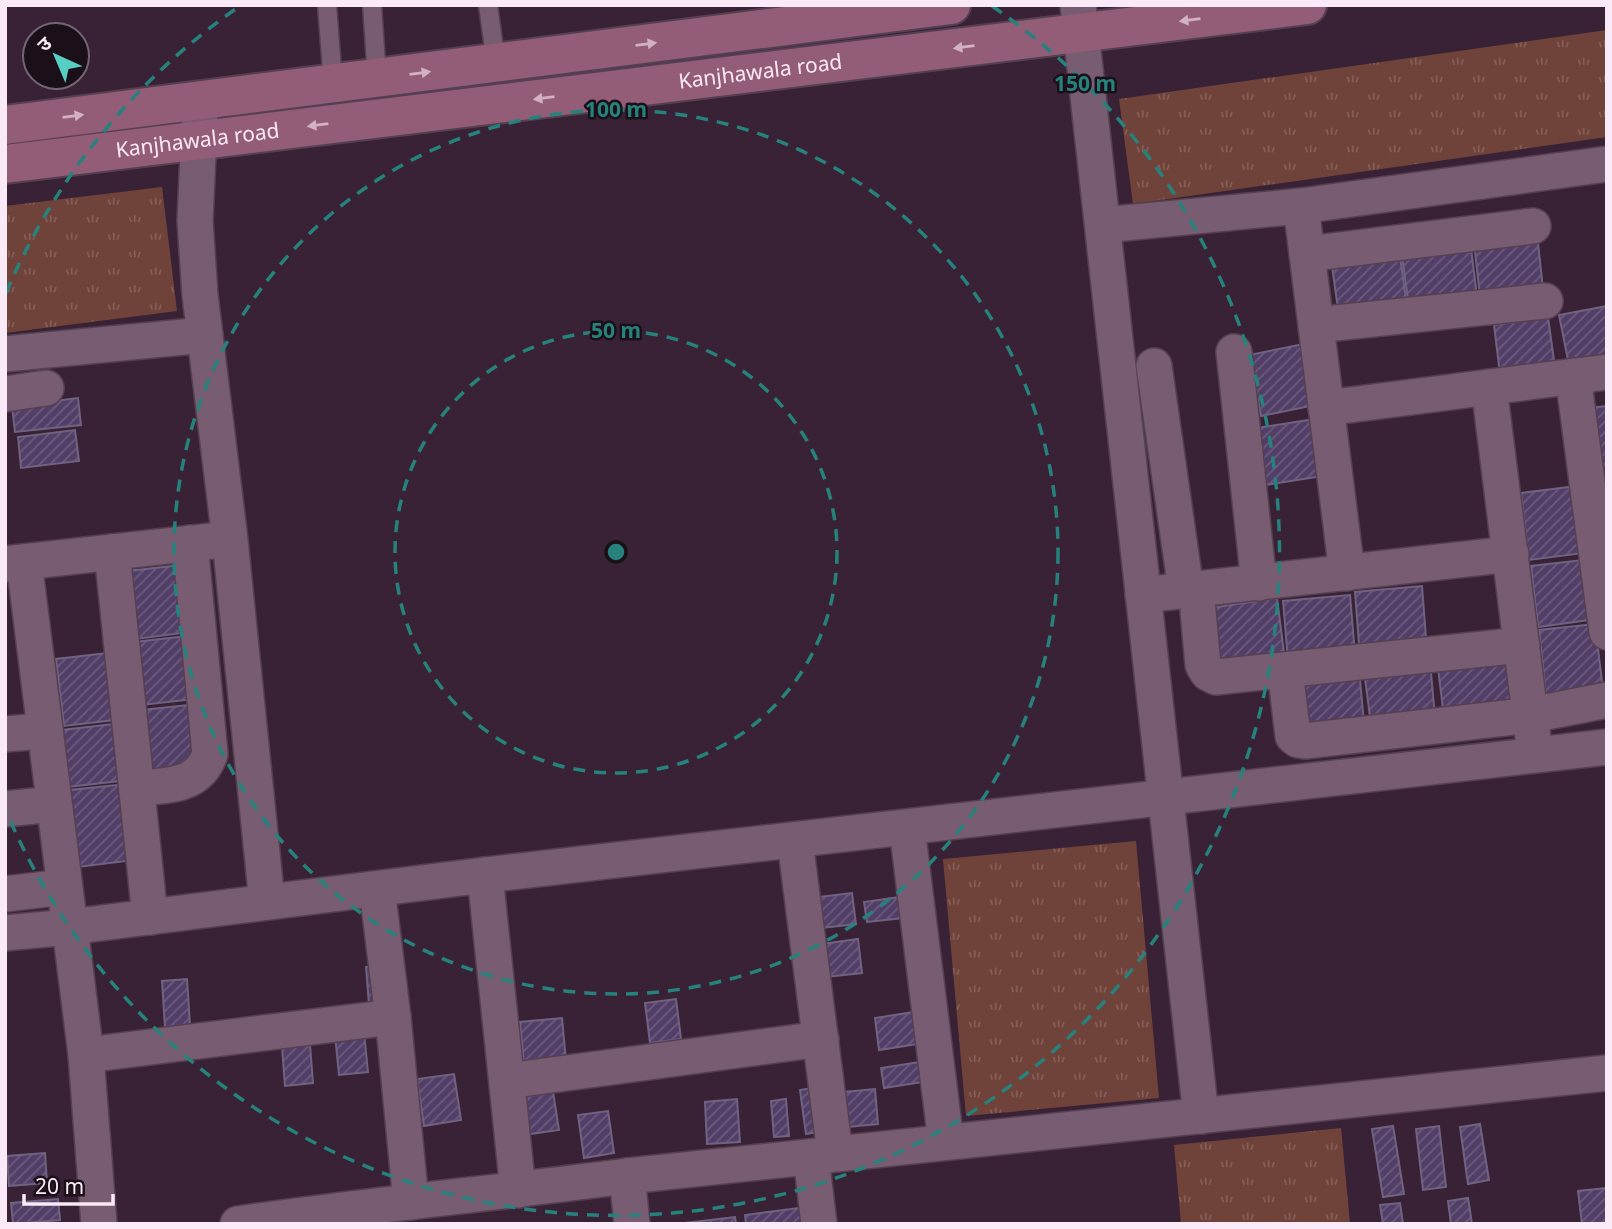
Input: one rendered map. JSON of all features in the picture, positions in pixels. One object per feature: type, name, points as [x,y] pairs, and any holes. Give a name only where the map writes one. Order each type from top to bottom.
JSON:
[{"type":"main road","name":"Kanjhawala road","points":[[5,125],[951,5]]},
{"type":"main road","name":"Kanjhawala road","points":[[5,164],[1080,19],[1307,5]]},
{"type":"street","points":[[1080,19],[1201,1116]]},
{"type":"street","points":[[201,100],[195,221],[200,295],[230,540],[267,902]]},
{"type":"street","points":[[1103,225],[1301,206],[1607,164]]},
{"type":"street","points":[[1301,206],[1347,573]]},
{"type":"street","points":[[1307,254],[1533,226]]},
{"type":"street","points":[[1316,326],[1545,301]]},
{"type":"street","points":[[5,355],[205,335]]},
{"type":"street","points":[[1234,352],[1259,583]]},
{"type":"street","points":[[1154,366],[1203,665],[1208,673],[1216,677],[1522,645]]},
{"type":"street","points":[[1326,408],[1590,374],[1606,627]]},
{"type":"street","points":[[1489,387],[1535,755]]},
{"type":"street","points":[[5,394],[46,388]]},
{"type":"street","points":[[99,1224],[86,1055],[44,731],[15,563],[230,540]]},
{"type":"street","points":[[137,789],[179,783],[195,777],[206,766],[211,754],[190,543]]},
{"type":"street","points":[[112,552],[150,917]]},
{"type":"street","points":[[1143,596],[1510,554]]},
{"type":"street","points":[[1285,670],[1293,736],[1298,740],[1318,740],[1531,715],[1607,700]]},
{"type":"street","points":[[5,734],[44,731]]},
{"type":"street","points":[[5,933],[1607,747]]},
{"type":"street","points":[[5,809],[54,804]]},
{"type":"street","points":[[907,828],[946,1142]]},
{"type":"street","points":[[795,841],[821,1039],[823,1155],[819,1224]]},
{"type":"street","points":[[485,876],[518,1190]]},
{"type":"street","points":[[5,894],[64,887]]},
{"type":"street","points":[[377,889],[411,1202]]},
{"type":"street","points":[[86,1055],[393,1017]]},
{"type":"street","points":[[507,1081],[821,1039]]},
{"type":"street","points":[[238,1224],[306,1219],[411,1202],[627,1176],[1607,1073]]},
{"type":"street","points":[[627,1176],[632,1224]]},
{"type":"lane","points":[[327,5],[333,83]]},
{"type":"lane","points":[[372,5],[377,78]]},
{"type":"lane","points":[[488,5],[496,63]]},
{"type":"green space","points":[[1607,30],[1607,137],[1133,204],[1119,99]]},
{"type":"green space","points":[[162,187],[177,311],[5,333],[5,206]]},
{"type":"green space","points":[[1136,841],[1159,1098],[966,1116],[943,859]]},
{"type":"green space","points":[[1341,1128],[1350,1224],[1181,1224],[1174,1145]]},
{"type":"building","points":[[1537,234],[1543,289],[1480,297],[1474,242]]},
{"type":"building","points":[[1470,240],[1477,297],[1409,307],[1401,249]]},
{"type":"building","points":[[1399,249],[1407,307],[1339,316],[1331,259]]},
{"type":"building","points":[[1607,306],[1607,368],[1571,375],[1559,315]]},
{"type":"building","points":[[1548,317],[1556,375],[1501,382],[1494,325]]},
{"type":"building","points":[[1309,343],[1320,404],[1261,416],[1249,355]]},
{"type":"building","points":[[78,398],[81,425],[15,432],[12,406]]},
{"type":"building","points":[[1607,406],[1607,473],[1594,475],[1587,408]]},
{"type":"building","points":[[1315,419],[1323,476],[1265,485],[1257,428]]},
{"type":"building","points":[[75,430],[79,461],[21,468],[18,437]]},
{"type":"building","points":[[1576,486],[1584,553],[1529,560],[1521,493]]},
{"type":"building","points":[[1583,560],[1590,620],[1538,627],[1531,566]]},
{"type":"building","points":[[190,564],[198,631],[136,639],[128,571]]},
{"type":"building","points":[[1422,586],[1427,651],[1360,657],[1355,592]]},
{"type":"building","points":[[1350,595],[1355,654],[1288,660],[1283,601]]},
{"type":"building","points":[[1277,598],[1285,661],[1213,671],[1204,609]]},
{"type":"building","points":[[1595,624],[1603,690],[1546,696],[1539,630]]},
{"type":"building","points":[[195,635],[202,698],[142,705],[135,642]]},
{"type":"building","points":[[116,652],[123,719],[64,726],[56,659]]},
{"type":"building","points":[[1512,653],[1515,708],[1444,717],[1437,660]]},
{"type":"building","points":[[1430,662],[1435,717],[1371,725],[1364,670]]},
{"type":"building","points":[[1359,669],[1364,723],[1301,732],[1293,678]]},
{"type":"building","points":[[197,704],[200,764],[142,775],[134,711]]},
{"type":"building","points":[[122,723],[128,780],[68,787],[62,730]]},
{"type":"building","points":[[126,784],[135,860],[78,867],[70,790]]},
{"type":"building","points":[[852,893],[856,924],[822,928],[818,897]]},
{"type":"building","points":[[900,897],[903,918],[867,922],[864,902]]},
{"type":"building","points":[[858,939],[862,973],[826,977],[822,944]]},
{"type":"building","points":[[385,966],[388,1003],[369,1005],[366,967]]},
{"type":"building","points":[[187,979],[190,1025],[165,1027],[162,981]]},
{"type":"building","points":[[676,999],[681,1039],[650,1043],[645,1003]]},
{"type":"building","points":[[914,1012],[918,1044],[879,1050],[875,1018]]},
{"type":"building","points":[[562,1018],[566,1061],[524,1065],[520,1022]]},
{"type":"building","points":[[364,1032],[368,1072],[339,1075],[335,1035]]},
{"type":"building","points":[[310,1045],[313,1083],[285,1086],[282,1047]]},
{"type":"building","points":[[920,1062],[923,1082],[884,1088],[881,1068]]},
{"type":"building","points":[[454,1074],[461,1120],[424,1126],[417,1079]]},
{"type":"building","points":[[818,1087],[824,1131],[806,1134],[800,1090]]},
{"type":"building","points":[[875,1089],[878,1124],[848,1127],[844,1092]]},
{"type":"building","points":[[553,1092],[559,1130],[523,1135],[518,1098]]},
{"type":"building","points":[[737,1099],[740,1142],[707,1144],[705,1102]]},
{"type":"building","points":[[786,1099],[789,1136],[774,1137],[771,1101]]},
{"type":"building","points":[[608,1111],[614,1153],[584,1158],[578,1115]]},
{"type":"building","points":[[1480,1124],[1489,1180],[1468,1184],[1460,1127]]},
{"type":"building","points":[[1393,1126],[1404,1194],[1383,1197],[1372,1129]]},
{"type":"building","points":[[1439,1126],[1446,1187],[1423,1190],[1416,1129]]},
{"type":"building","points":[[45,1153],[47,1183],[9,1186],[7,1156]]},
{"type":"building","points":[[1606,1188],[1607,1224],[1582,1224],[1578,1191]]},
{"type":"building","points":[[1468,1198],[1472,1224],[1451,1224],[1448,1201]]},
{"type":"building","points":[[58,1199],[60,1220],[13,1224],[11,1203]]},
{"type":"building","points":[[1400,1203],[1403,1224],[1383,1224],[1380,1205]]},
{"type":"building","points":[[806,1207],[808,1224],[746,1224],[745,1215]]},
{"type":"building","points":[[735,1217],[736,1224],[676,1224]]}]
